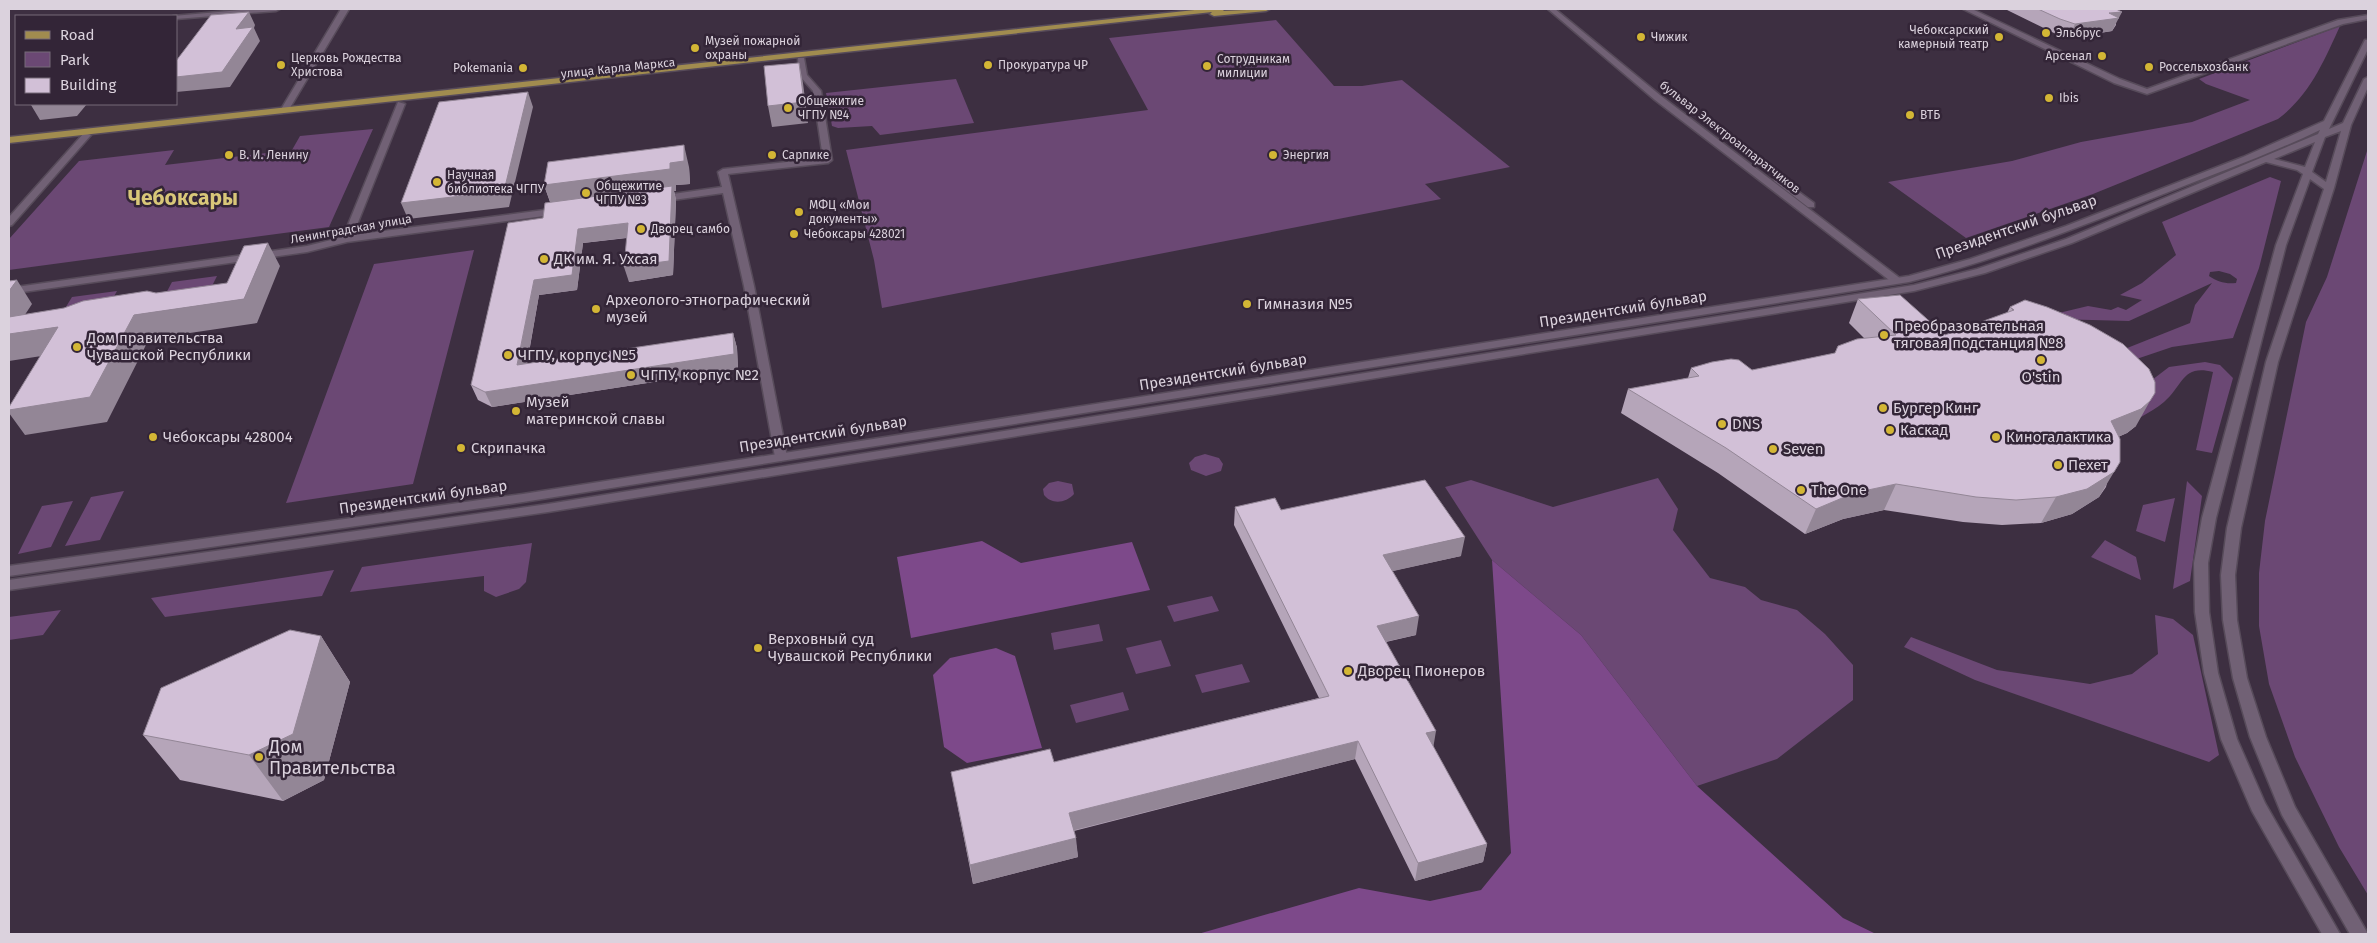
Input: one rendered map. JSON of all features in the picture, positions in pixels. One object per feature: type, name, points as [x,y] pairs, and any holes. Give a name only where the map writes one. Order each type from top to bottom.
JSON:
[{"type":"main road","points":[[178,18],[276,9]]},
{"type":"main road","points":[[284,111],[345,9]]},
{"type":"main road","name":"улица Карла Маркса","points":[[9,140],[401,104],[1222,9]]},
{"type":"main road","name":"улица Карла Маркса","points":[[1015,34],[1266,9]]},
{"type":"main road","name":"бульвар Электроаппаратчиков","points":[[1551,9],[1658,98],[1906,283]]},
{"type":"main road","name":"бульвар Электроаппаратчиков","points":[[1563,9],[1667,94],[1906,283]]},
{"type":"main road","points":[[1968,9],[2117,81],[2147,92],[2158,90],[2341,22],[2368,17]]},
{"type":"main road","points":[[2331,934],[2258,806],[2230,739],[2211,672],[2202,612],[2201,563],[2209,518],[2249,359],[2281,245],[2321,137],[2368,42]]},
{"type":"main road","points":[[782,464],[749,286],[723,172],[828,160],[817,91],[803,75],[800,58]]},
{"type":"main road","name":"улица Карла Маркса","points":[[89,133],[800,58]]},
{"type":"main road","points":[[2359,934],[2336,897],[2288,810],[2258,737],[2240,678],[2230,620],[2228,575],[2234,528],[2272,362],[2329,188],[2347,126],[2368,79]]},
{"type":"main road","points":[[347,240],[401,104]]},
{"type":"main road","name":"Президентский бульвар","points":[[886,447],[1906,283],[2008,250],[2242,160],[2328,123]]},
{"type":"main road","name":"Президентский бульвар","points":[[9,585],[548,508],[782,464],[1906,283],[2019,259],[2269,160],[2347,126]]},
{"type":"main road","points":[[9,223],[89,133]]},
{"type":"main road","points":[[2242,160],[2269,160],[2289,164],[2307,177],[2329,188]]},
{"type":"main road","points":[[2253,166],[2278,168],[2307,177]]},
{"type":"main road","points":[[650,200],[728,190]]},
{"type":"main road","name":"Ленинградская улица","points":[[9,291],[307,249],[347,240],[572,210]]},
{"type":"main road","name":"Президентский бульвар","points":[[9,571],[155,552],[549,494],[782,464]]},
{"type":"main road","points":[[548,508],[549,494]]},
{"type":"main road","points":[[149,566],[155,552]]},
{"type":"green space","points":[[1276,20],[1334,86],[1362,86],[1402,80],[1510,167],[1425,184],[1441,199],[882,308],[874,260],[846,150],[1148,110],[1109,38]]},
{"type":"green space","points":[[2340,26],[2315,77],[2299,99],[2278,119],[2093,194],[1966,238],[1888,182],[2012,161],[2081,142],[2192,122],[2250,100],[2206,84],[2199,79]]},
{"type":"green space","points":[[956,79],[974,123],[880,135],[872,126],[838,128],[832,126],[826,93]]},
{"type":"green space","points":[[2368,128],[2368,895],[2339,847],[2295,757],[2269,684],[2259,626],[2259,573],[2265,521],[2306,322],[2327,277],[2367,151]]},
{"type":"green space","points":[[373,129],[329,227],[9,270],[9,239],[79,161],[174,150],[165,165],[292,150],[300,136]]},
{"type":"green space","points":[[2270,177],[2281,181],[2259,268],[2233,338],[2172,347],[2110,368],[2097,360],[2190,323],[2195,305],[2212,283],[2129,321],[2042,317],[2088,306],[2111,310],[2118,307],[2126,310],[2142,300],[2120,295],[2142,283],[2176,255],[2162,222]],"holes":[[[2219,271],[2230,274],[2237,279],[2236,283],[2222,282],[2209,276],[2210,272]]]},
{"type":"green space","points":[[474,250],[413,484],[286,503],[374,264]]},
{"type":"green space","points":[[217,276],[209,292],[163,299],[172,282]]},
{"type":"green space","points":[[117,291],[107,309],[61,315],[72,297]]},
{"type":"green space","points":[[2205,362],[2220,365],[2233,378],[2212,453],[2196,450],[2213,372],[2203,370],[2189,374],[2164,402],[2141,417],[2135,393],[2169,367]]},
{"type":"green space","points":[[1205,454],[1219,458],[1223,464],[1221,471],[1206,476],[1191,470],[1189,463],[1195,457]]},
{"type":"green space","points":[[1658,478],[1678,509],[1673,530],[1710,578],[1745,587],[1761,600],[1797,610],[1825,634],[1853,665],[1853,700],[1777,759],[1697,786],[1581,635],[1492,560],[1445,487],[1471,480],[1553,507]]},
{"type":"green space","points":[[1058,481],[1072,484],[1074,494],[1059,502],[1047,498],[1044,495],[1043,489],[1049,483]]},
{"type":"green space","points":[[2187,481],[2202,496],[2190,581],[2173,589]]},
{"type":"green space","points":[[124,491],[100,540],[65,546],[91,497]]},
{"type":"green space","points":[[2175,498],[2165,542],[2136,531],[2143,505]]},
{"type":"green space","points":[[73,501],[51,547],[18,554],[42,506]]},
{"type":"green space","points":[[2105,540],[2136,557],[2141,580],[2091,557]]},
{"type":"green space","points":[[532,543],[526,582],[519,589],[496,597],[484,591],[484,576],[350,592],[362,567]]},
{"type":"green space","points":[[334,570],[322,596],[165,617],[151,598]]},
{"type":"green space","points":[[1212,596],[1219,611],[1174,622],[1167,606]]},
{"type":"green space","points":[[61,610],[43,635],[9,640],[9,617]]},
{"type":"green space","points":[[2155,615],[2173,619],[2193,635],[2219,755],[2209,762],[1975,680],[1904,647],[1911,637],[1997,670],[2090,684],[2132,674],[2158,654]]},
{"type":"green space","points":[[1099,624],[1103,641],[1054,650],[1051,633]]},
{"type":"green space","points":[[1161,640],[1171,666],[1136,674],[1126,648]]},
{"type":"green space","points":[[1242,664],[1250,682],[1202,693],[1195,675]]},
{"type":"green space","points":[[1123,692],[1129,710],[1076,723],[1070,705]]},
{"type":"shaded area","points":[[982,541],[1021,563],[1132,542],[1150,590],[911,638],[897,557]]},
{"type":"shaded area","points":[[1492,560],[1581,635],[1697,786],[1843,918],[1876,934],[1198,934],[1359,888],[1430,901],[1481,890],[1511,853]]},
{"type":"shaded area","points":[[996,648],[1015,656],[1042,748],[967,763],[944,747],[933,675],[950,658]]},
{"type":"building","points":[[2038,9],[2116,9],[2122,12],[2109,13],[2119,18],[2075,24]]},
{"type":"building","points":[[249,12],[236,29],[253,27],[222,72],[178,77],[178,58],[211,15]]},
{"type":"building","points":[[799,63],[804,102],[768,106],[764,66]]},
{"type":"building","points":[[528,92],[504,191],[401,203],[439,102]]},
{"type":"building","points":[[684,145],[684,161],[670,163],[670,169],[544,185],[548,162]]},
{"type":"building","points":[[672,186],[669,261],[624,267],[628,223],[578,229],[572,275],[534,280],[517,365],[733,333],[734,354],[485,392],[471,385],[508,223],[543,218],[545,203]]},
{"type":"building","points":[[268,243],[244,299],[134,315],[90,397],[9,410],[9,407],[58,327],[9,334],[9,317],[64,308],[83,301],[147,291],[156,293],[227,283],[244,246]]},
{"type":"building","points":[[17,280],[9,291],[9,281]]},
{"type":"building","name":"Каскад","points":[[1900,295],[1945,335],[2014,310],[2010,307],[2025,300],[2090,325],[2123,344],[2149,369],[2155,382],[2155,393],[2150,401],[2141,409],[2111,421],[2120,439],[2120,462],[2114,472],[2087,489],[2056,497],[2016,500],[1976,497],[1896,484],[1854,493],[1816,509],[1726,448],[1628,389],[1699,376],[1691,368],[1712,362],[1731,359],[1739,360],[1752,370],[1835,353],[1838,346],[1857,339],[1896,335],[1858,299]]},
{"type":"building","name":"Дворец Пионеров","points":[[1425,480],[1465,537],[1383,555],[1419,616],[1377,626],[1436,731],[1426,733],[1487,844],[1418,863],[1358,741],[1069,813],[1076,838],[970,865],[951,772],[1050,749],[1054,762],[1329,696],[1235,507],[1275,498],[1281,510]]},
{"type":"building","points":[[290,630],[321,636],[293,734],[249,755],[143,735],[161,688]]},
{"type":"place","name":"Эльбрус","points":[[2046,33]]},
{"type":"place","name":"Чижик","points":[[1641,37]]},
{"type":"place","name":"Чебоксарский камерный театр","points":[[1999,37]]},
{"type":"place","name":"Музей пожарной охраны","points":[[695,48]]},
{"type":"place","name":"Арсенал","points":[[2102,56]]},
{"type":"place","name":"Церковь Рождества Христова","points":[[281,65]]},
{"type":"place","name":"Прокуратура ЧР","points":[[988,65]]},
{"type":"place","name":"Сотрудникам милиции","points":[[1207,66]]},
{"type":"place","name":"Россельхозбанк","points":[[2149,67]]},
{"type":"place","name":"Pokemania","points":[[523,68]]},
{"type":"place","name":"Ibis","points":[[2049,98]]},
{"type":"place","name":"Общежитие ЧГПУ №4","points":[[788,108]]},
{"type":"place","name":"ВТБ","points":[[1910,115]]},
{"type":"place","name":"В. И. Ленину","points":[[229,155]]},
{"type":"place","name":"Сарпике","points":[[772,155]]},
{"type":"place","name":"Энергия","points":[[1273,155]]},
{"type":"place","name":"Научная библиотека ЧГПУ","points":[[437,182]]},
{"type":"place","name":"Общежитие ЧГПУ №3","points":[[586,193]]},
{"type":"place","name":"МФЦ «Мои документы»","points":[[799,212]]},
{"type":"place","name":"Дворец самбо","points":[[641,229]]},
{"type":"place","name":"Чебоксары 428021","points":[[794,234]]},
{"type":"place","name":"ДК им. Я. Ухсая","points":[[544,259]]},
{"type":"place","name":"Гимназия №5","points":[[1247,304]]},
{"type":"place","name":"Археолого-этнографический музей","points":[[596,309]]},
{"type":"place","name":"Преобразовательная тяговая подстанция №8","points":[[1884,335]]},
{"type":"place","name":"Дом правительства Чувашской Республики","points":[[77,347]]},
{"type":"place","name":"ЧГПУ, корпус №5","points":[[508,355]]},
{"type":"place","name":"O'stin","points":[[2041,360]]},
{"type":"place","name":"ЧГПУ, корпус №2","points":[[631,375]]},
{"type":"place","name":"Бургер Кинг","points":[[1883,408]]},
{"type":"place","name":"Музей материнской славы","points":[[516,411]]},
{"type":"place","name":"DNS","points":[[1722,424]]},
{"type":"place","name":"Каскад","points":[[1890,430]]},
{"type":"place","name":"Чебоксары 428004","points":[[153,437]]},
{"type":"place","name":"Киногалактика","points":[[1996,437]]},
{"type":"place","name":"Скрипачка","points":[[461,448]]},
{"type":"place","name":"Seven","points":[[1773,449]]},
{"type":"place","name":"Пехет","points":[[2058,465]]},
{"type":"place","name":"The One","points":[[1801,490]]},
{"type":"place","name":"Верховный суд Чувашской Республики","points":[[758,648]]},
{"type":"place","name":"Дворец Пионеров","points":[[1348,671]]},
{"type":"place","name":"Дом Правительства","points":[[259,757]]},
{"type":"district","name":"Чебоксары","points":[[183,198]]}]
